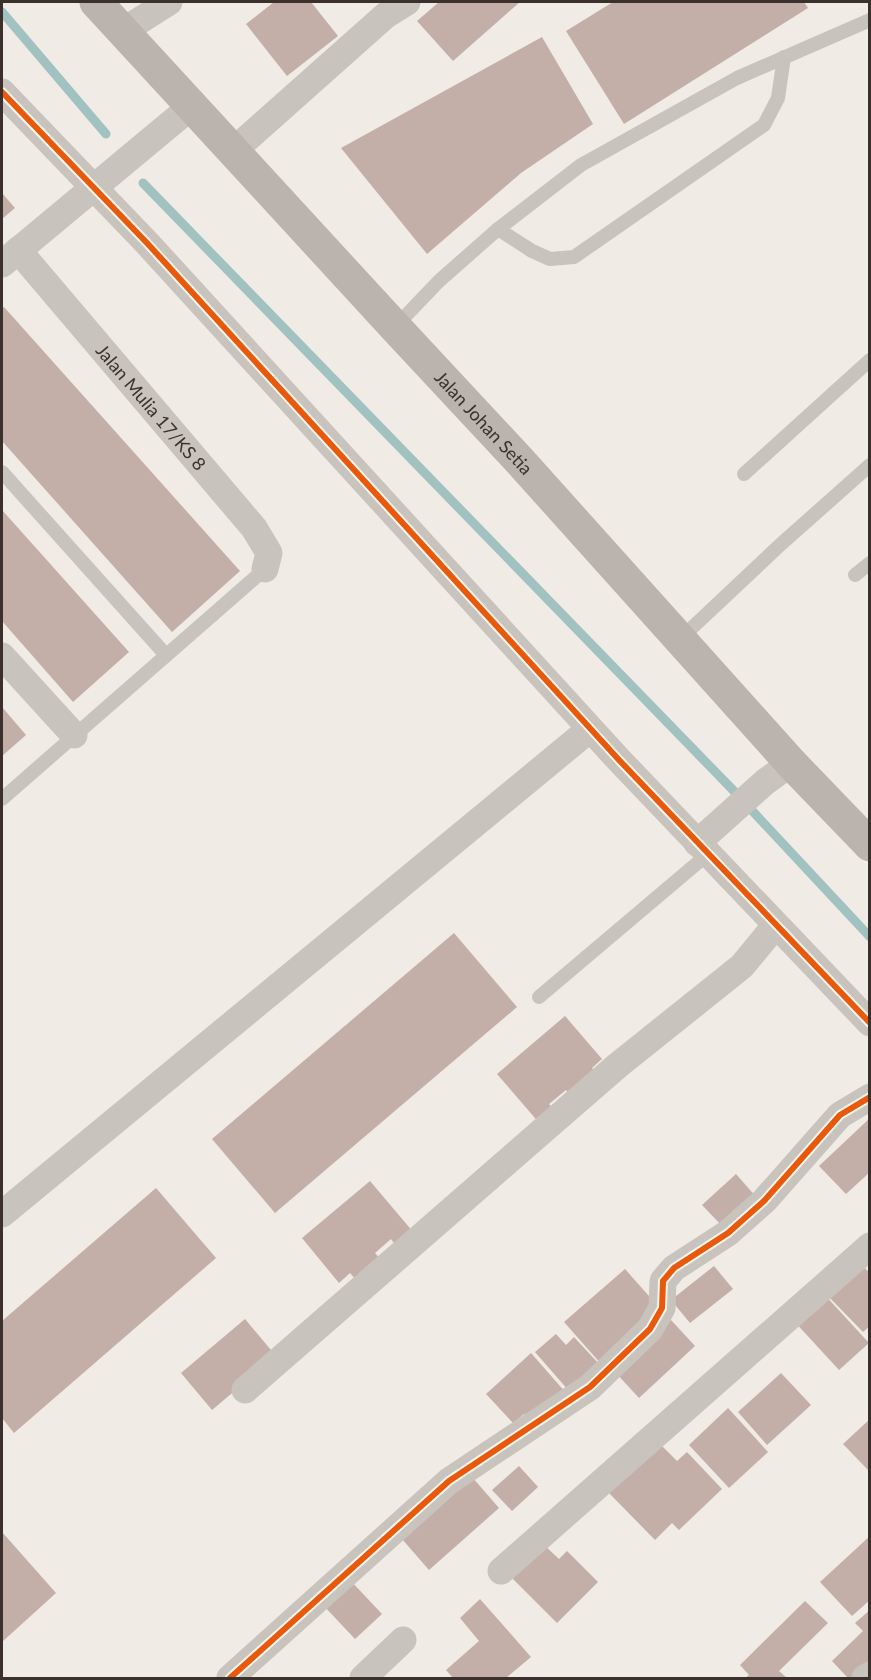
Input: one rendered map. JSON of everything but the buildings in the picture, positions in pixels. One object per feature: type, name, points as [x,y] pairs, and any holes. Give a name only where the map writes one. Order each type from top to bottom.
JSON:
[{"type":"main road","name":"Jalan Johan Setia","points":[[96,2],[519,460],[791,763],[866,834]]},
{"type":"street","points":[[123,31],[170,2]]},
{"type":"street","points":[[233,151],[386,15],[407,2]]},
{"type":"street","points":[[2,93],[147,243],[590,729],[706,841],[775,926],[870,1023]]},
{"type":"street","points":[[10,257],[193,105]]},
{"type":"street","name":"Jalan Mulia 17/KS 8","points":[[10,257],[254,528],[269,553],[265,568]]},
{"type":"street","points":[[2,656],[74,735]]},
{"type":"street","points":[[2,1214],[590,729]]},
{"type":"street","points":[[706,841],[765,782],[791,763]]},
{"type":"street","points":[[245,1390],[617,1066],[742,966],[775,926]]},
{"type":"street","points":[[230,1678],[449,1481],[590,1387],[650,1329],[663,1308],[663,1281],[674,1268],[728,1233],[764,1201],[840,1115],[870,1098]]},
{"type":"street","points":[[501,1571],[870,1246]]},
{"type":"street","points":[[363,1678],[404,1641]]},
{"type":"street","points":[[865,1678],[870,1675]]},
{"type":"lane","points":[[394,327],[439,281],[498,229],[581,165],[737,78],[870,20]]},
{"type":"lane","points":[[498,229],[532,251],[550,259],[574,257],[764,125],[778,98],[784,57]]},
{"type":"lane","points":[[744,474],[870,360]]},
{"type":"lane","points":[[679,640],[780,545],[870,465]]},
{"type":"lane","points":[[2,472],[165,654]]},
{"type":"lane","points":[[855,575],[870,563]]},
{"type":"lane","points":[[2,799],[265,568]]},
{"type":"lane","points":[[539,997],[706,841]]},
{"type":"waterway","points":[[2,12],[106,134]]},
{"type":"waterway","points":[[143,183],[731,788],[870,937]]},
{"type":"cycle path","points":[[2,92],[147,243],[619,760],[870,1023]]},
{"type":"cycle path","points":[[230,1678],[449,1481],[590,1387],[650,1329],[662,1308],[663,1281],[674,1268],[728,1233],[764,1201],[840,1115],[870,1097]]}]
